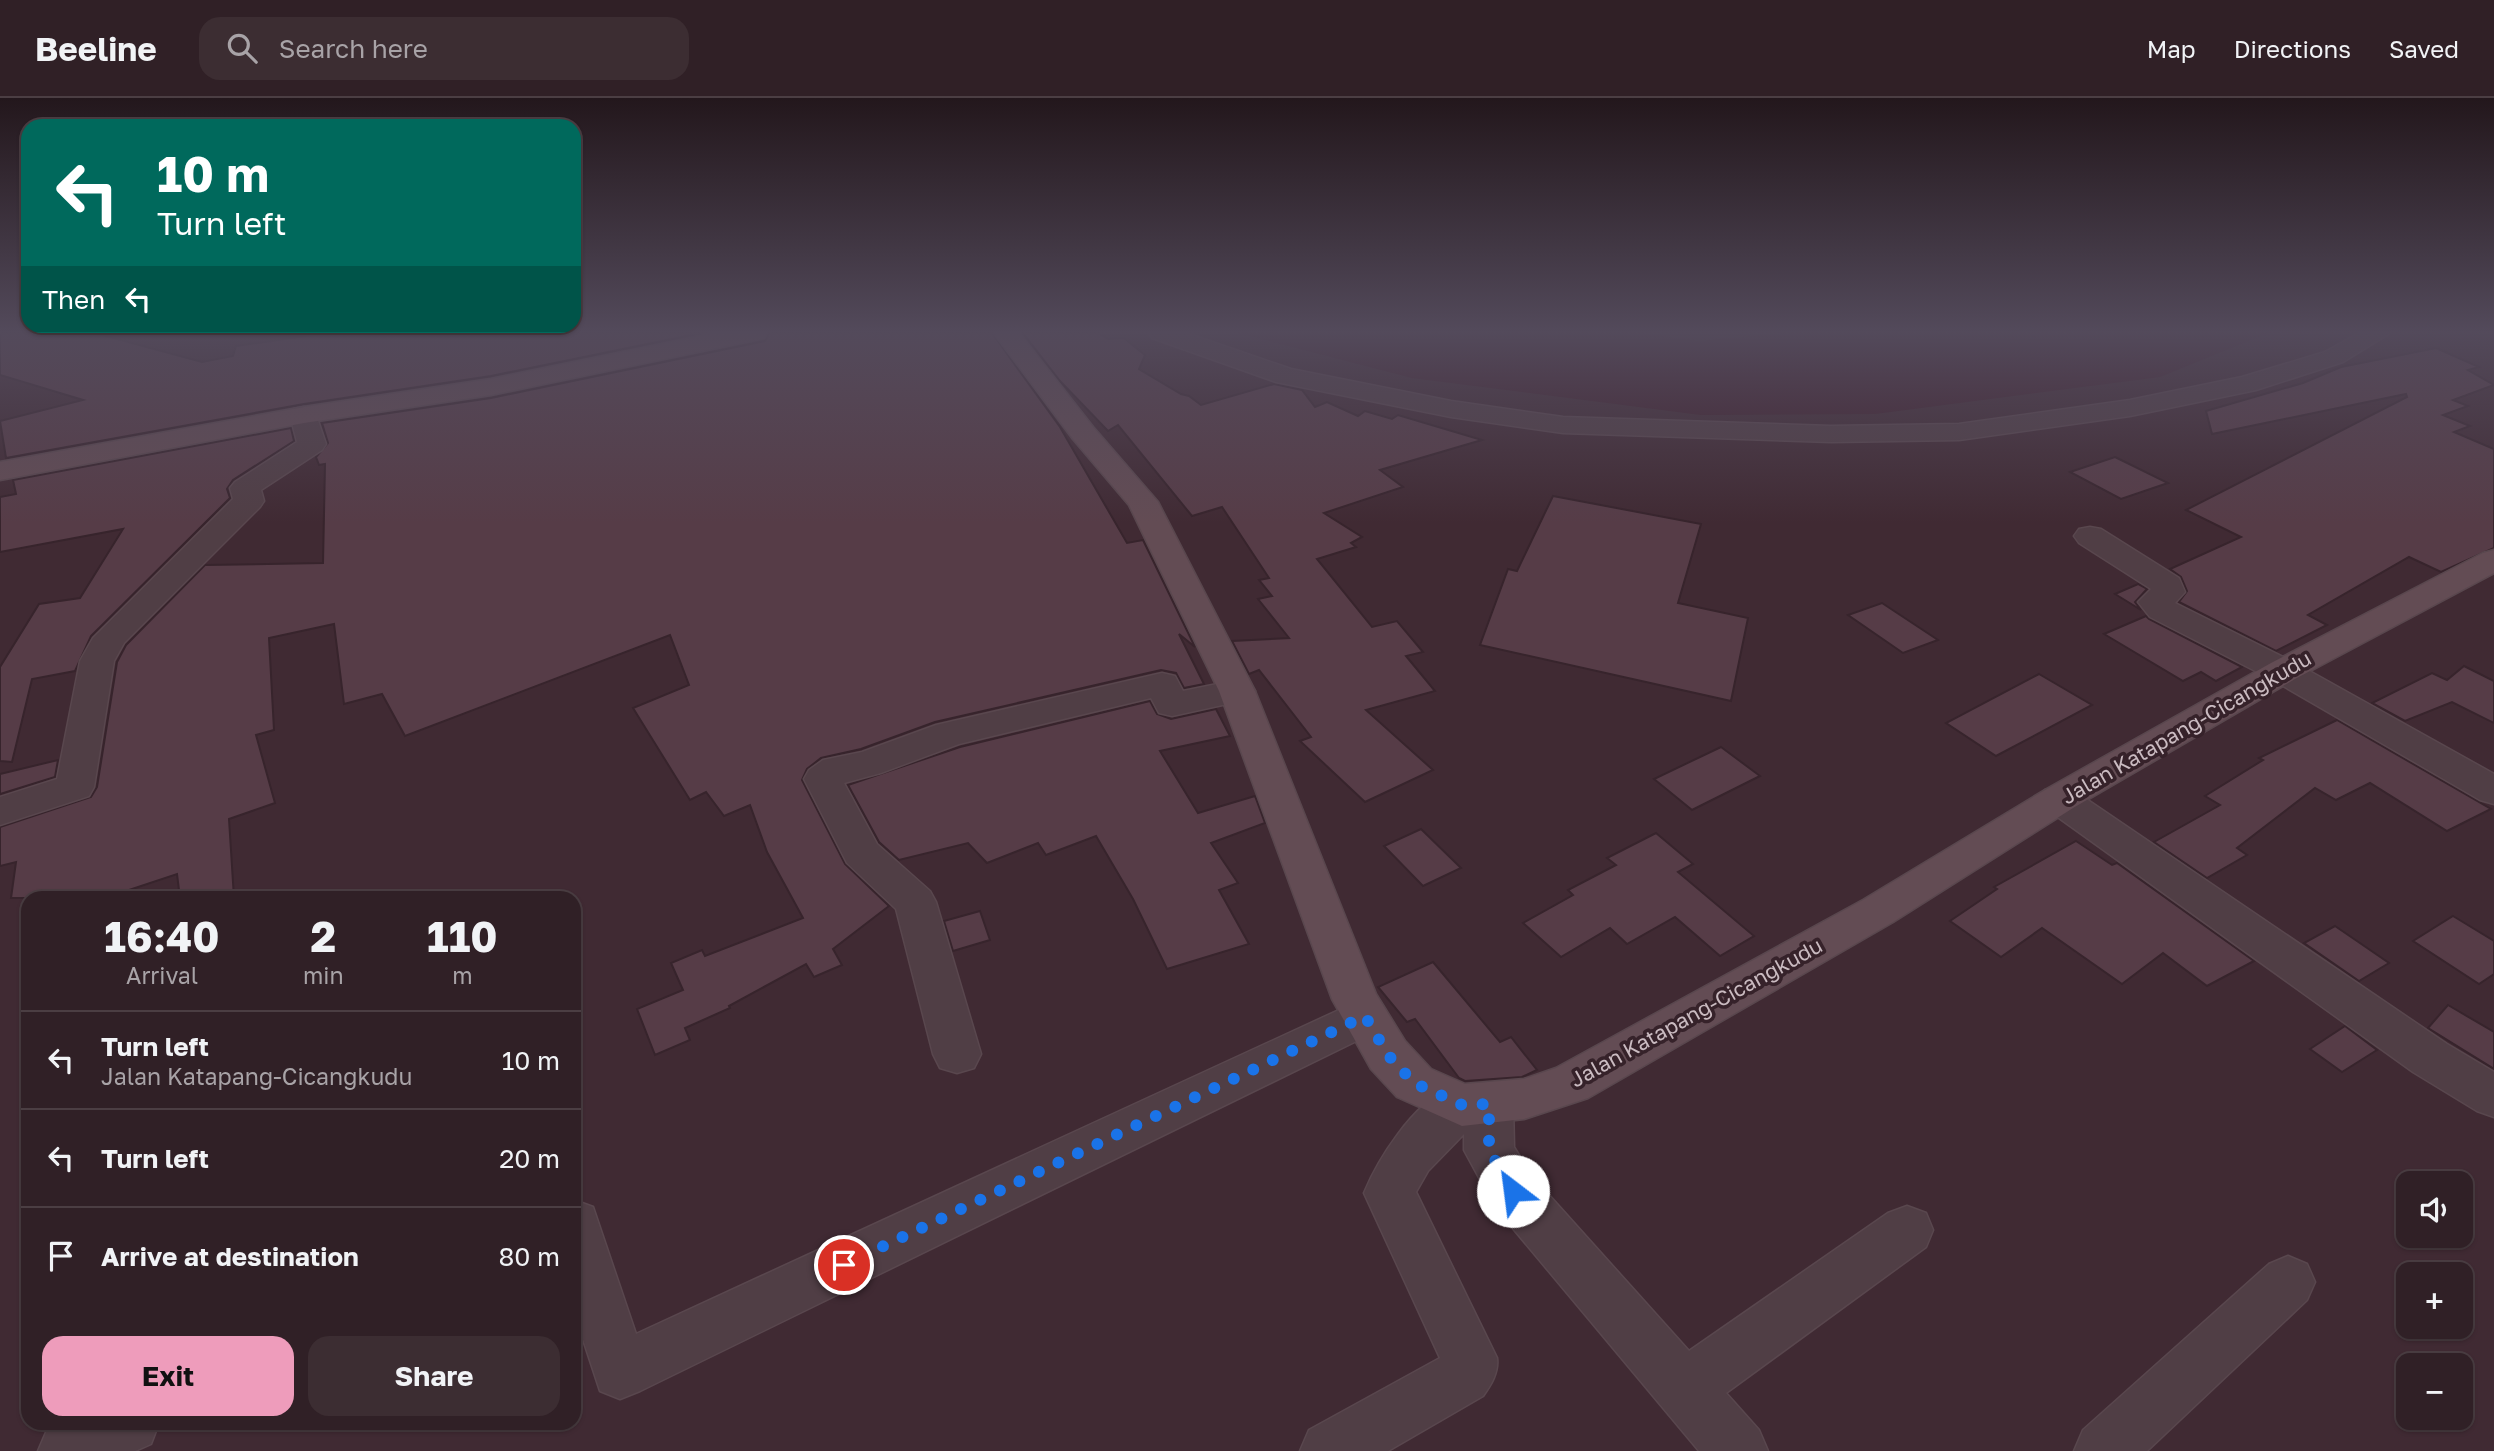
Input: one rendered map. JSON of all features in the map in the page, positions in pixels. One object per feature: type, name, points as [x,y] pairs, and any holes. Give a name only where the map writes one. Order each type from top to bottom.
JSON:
[{"type":"street","points":[[0,471],[304,415],[430,396]]},
{"type":"street","points":[[1054,396],[1143,502],[1237,691],[1331,939],[1365,1016],[1388,1055],[1414,1083],[1476,1105]]},
{"type":"street","points":[[1387,396],[1463,411],[1576,426],[1831,434],[1959,432],[2130,408],[2184,396]]},
{"type":"street","points":[[0,811],[75,787],[79,779],[81,739],[97,661],[110,638],[249,501],[245,488],[255,479],[294,461],[312,444],[304,415]]},
{"type":"street","points":[[2090,536],[2167,585],[2169,592],[2155,602],[2162,610],[2283,671],[2494,791]]},
{"type":"street","name":"Jalan Katapang-Cicangkudu","points":[[1476,1105],[1524,1099],[1571,1084],[1878,911],[2059,799],[2216,712],[2283,671],[2493,561]]},
{"type":"street","points":[[957,1054],[915,902],[861,853],[823,779],[837,769],[868,764],[949,734],[1162,684],[1172,705],[1237,691]]},
{"type":"street","points":[[2059,799],[2430,1058],[2494,1097]]},
{"type":"street","points":[[581,1246],[620,1371],[1365,1016]]},
{"type":"street","points":[[1476,1105],[1489,1150],[1513,1191],[1738,1451]]},
{"type":"street","points":[[1330,1451],[1463,1376],[1470,1366],[1469,1358],[1390,1193],[1396,1175],[1417,1147],[1476,1105]]},
{"type":"street","points":[[1684,1389],[1907,1230]]},
{"type":"street","points":[[2104,1451],[2288,1282]]},
{"type":"street","points":[[68,1451],[114,1430]]},
{"type":"shaded area","points":[[1554,396],[2013,396],[1875,414],[1701,415]]},
{"type":"building","points":[[70,396],[356,396],[6,458],[0,421],[83,400]]},
{"type":"building","points":[[1038,396],[1060,427],[1127,543],[1143,540],[1195,647],[1179,634],[1204,684],[1184,688],[1176,673],[1161,670],[935,722],[861,749],[821,758],[807,769],[802,780],[845,864],[889,906],[833,949],[842,965],[814,977],[806,964],[729,1006],[730,1008],[685,1028],[690,1040],[655,1055],[637,1009],[683,990],[671,963],[702,950],[705,956],[803,918],[767,852],[750,805],[724,816],[706,792],[690,800],[633,708],[689,685],[670,635],[405,736],[382,694],[344,704],[334,624],[269,638],[274,730],[256,735],[275,803],[229,819],[234,891],[179,891],[177,874],[126,891],[21,891],[21,898],[11,898],[16,862],[0,866],[0,827],[91,797],[97,787],[117,662],[126,645],[205,565],[323,563],[325,464],[319,465],[316,457],[328,443],[322,423],[491,398]]},
{"type":"building","points":[[1075,396],[1189,396],[1201,405],[1232,396],[1307,396],[1315,407],[1327,402],[1358,416],[1365,411],[1392,419],[1398,415],[1482,440],[1380,470],[1403,487],[1324,513],[1362,537],[1351,543],[1356,547],[1317,559],[1372,627],[1397,621],[1423,652],[1406,656],[1435,691],[1366,710],[1433,770],[1365,802],[1300,741],[1311,737],[1259,670],[1249,674],[1232,641],[1289,638],[1258,599],[1272,596],[1259,580],[1269,578],[1222,507],[1192,516],[1118,425],[1108,431]]},
{"type":"building","points":[[2257,396],[2396,396],[2212,434],[2206,411]]},
{"type":"building","points":[[2464,396],[2453,400],[2468,406],[2443,415],[2470,426],[2454,432],[2494,449],[2494,548],[2441,572],[2409,557],[2308,615],[2327,625],[2276,651],[2179,602],[2187,591],[2181,577],[2170,569],[2241,537],[2186,510],[2407,397]]},
{"type":"building","points":[[291,428],[294,441],[233,480],[227,489],[230,498],[91,636],[75,671],[32,679],[12,762],[0,761],[0,667],[39,604],[80,598],[123,529],[0,552],[0,497],[16,494],[13,480]]},
{"type":"building","points":[[2115,457],[2168,483],[2121,499],[2070,472]]},
{"type":"building","points":[[1553,496],[1701,524],[1678,603],[1748,618],[1731,701],[1480,645],[1508,569],[1517,571]]},
{"type":"building","points":[[2138,584],[2147,589],[2135,602],[2141,610],[2115,594]]},
{"type":"building","points":[[1882,603],[1938,640],[1903,653],[1848,615]]},
{"type":"building","points":[[2146,616],[2242,667],[2216,681],[2201,672],[2183,681],[2104,634]]},
{"type":"building","points":[[2464,666],[2494,681],[2494,723],[2452,702],[2405,721],[2372,703],[2432,673],[2447,680]]},
{"type":"building","points":[[2039,674],[2092,705],[1996,756],[1946,723]]},
{"type":"building","points":[[1150,701],[1157,714],[1171,719],[1216,709],[1230,736],[1160,751],[1198,813],[1255,796],[1265,823],[1211,843],[1238,883],[1219,890],[1249,944],[1167,969],[1133,899],[1096,836],[1046,855],[1038,843],[987,863],[968,843],[899,860],[879,842],[848,785],[960,747]]},
{"type":"building","points":[[2337,720],[2491,809],[2447,831],[2370,783],[2336,800],[2315,788],[2237,848],[2247,855],[2207,878],[2154,842],[2220,805],[2205,796],[2263,760],[2259,758]]},
{"type":"building","points":[[1721,747],[1760,776],[1692,810],[1654,779]]},
{"type":"building","points":[[58,760],[55,777],[0,794],[0,774]]},
{"type":"building","points":[[1421,829],[1461,868],[1423,886],[1384,846]]},
{"type":"building","points":[[1656,833],[1693,864],[1678,872],[1754,936],[1720,956],[1675,917],[1627,944],[1610,928],[1561,957],[1523,923],[1573,895],[1568,890],[1616,865],[1607,858]]},
{"type":"building","points":[[2076,841],[2112,865],[2117,863],[2254,961],[2207,986],[2163,953],[2122,984],[2042,928],[2001,957],[1950,921],[1997,889],[1994,887]]},
{"type":"building","points":[[980,911],[990,940],[953,951],[944,921]]},
{"type":"building","points":[[2453,916],[2494,941],[2494,974],[2479,984],[2413,941]]},
{"type":"building","points":[[2335,926],[2389,963],[2359,981],[2304,943]]},
{"type":"building","points":[[1433,962],[1500,1042],[1511,1037],[1537,1070],[1522,1077],[1465,1081],[1459,1078],[1415,1019],[1407,1022],[1378,987]]},
{"type":"building","points":[[2448,1005],[2494,1032],[2494,1069],[2428,1028]]},
{"type":"building","points":[[2345,1026],[2377,1050],[2342,1072],[2310,1049]]},
{"type":"route","points":[[844,1265],[1365,1016],[1388,1055],[1414,1083],[1462,1105],[1489,1104],[1489,1150],[1513,1191]]}]
